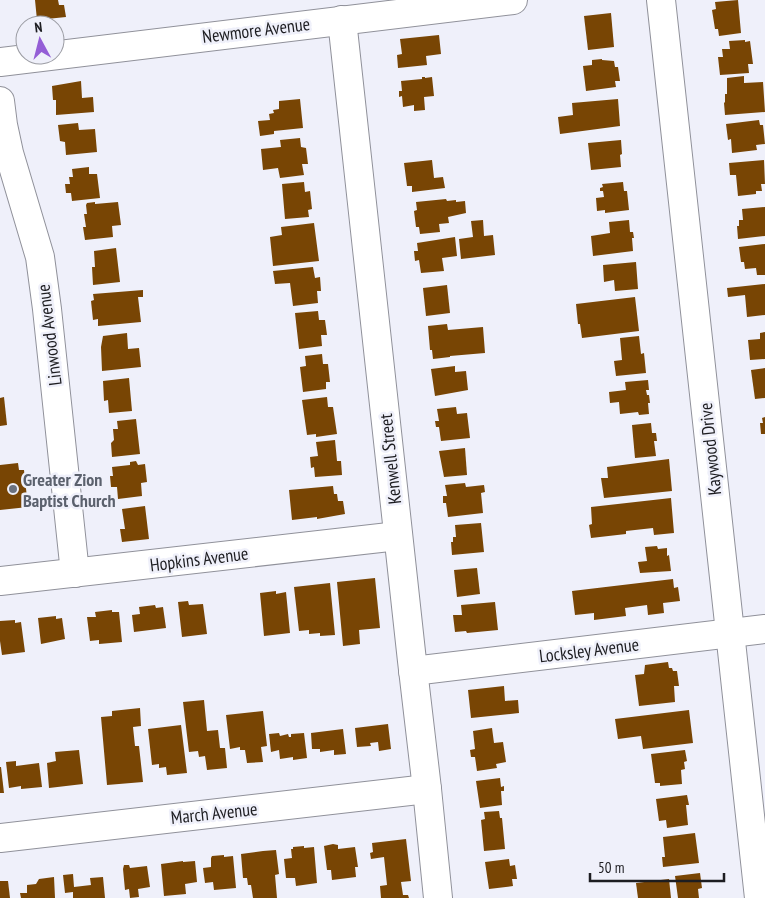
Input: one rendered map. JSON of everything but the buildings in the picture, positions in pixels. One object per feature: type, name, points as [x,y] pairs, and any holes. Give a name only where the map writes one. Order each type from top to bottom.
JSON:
[{"type":"street","name":"Newmore Avenue","points":[[0,62],[513,0]]},
{"type":"street","name":"Kaywood Drive","points":[[661,0],[759,898]]},
{"type":"street","name":"Kenwell Street","points":[[342,20],[438,898]]},
{"type":"street","name":"Linwood Avenue","points":[[0,101],[9,153],[40,257],[48,309],[75,573]]},
{"type":"street","name":"Hopkins Avenue","points":[[0,581],[398,536]]},
{"type":"street","name":"Locksley Avenue","points":[[413,670],[765,629]]},
{"type":"street","name":"March Avenue","points":[[0,838],[427,789]]},
{"type":"place","name":"Greater Zion Baptist Church","points":[[13,489]]}]
